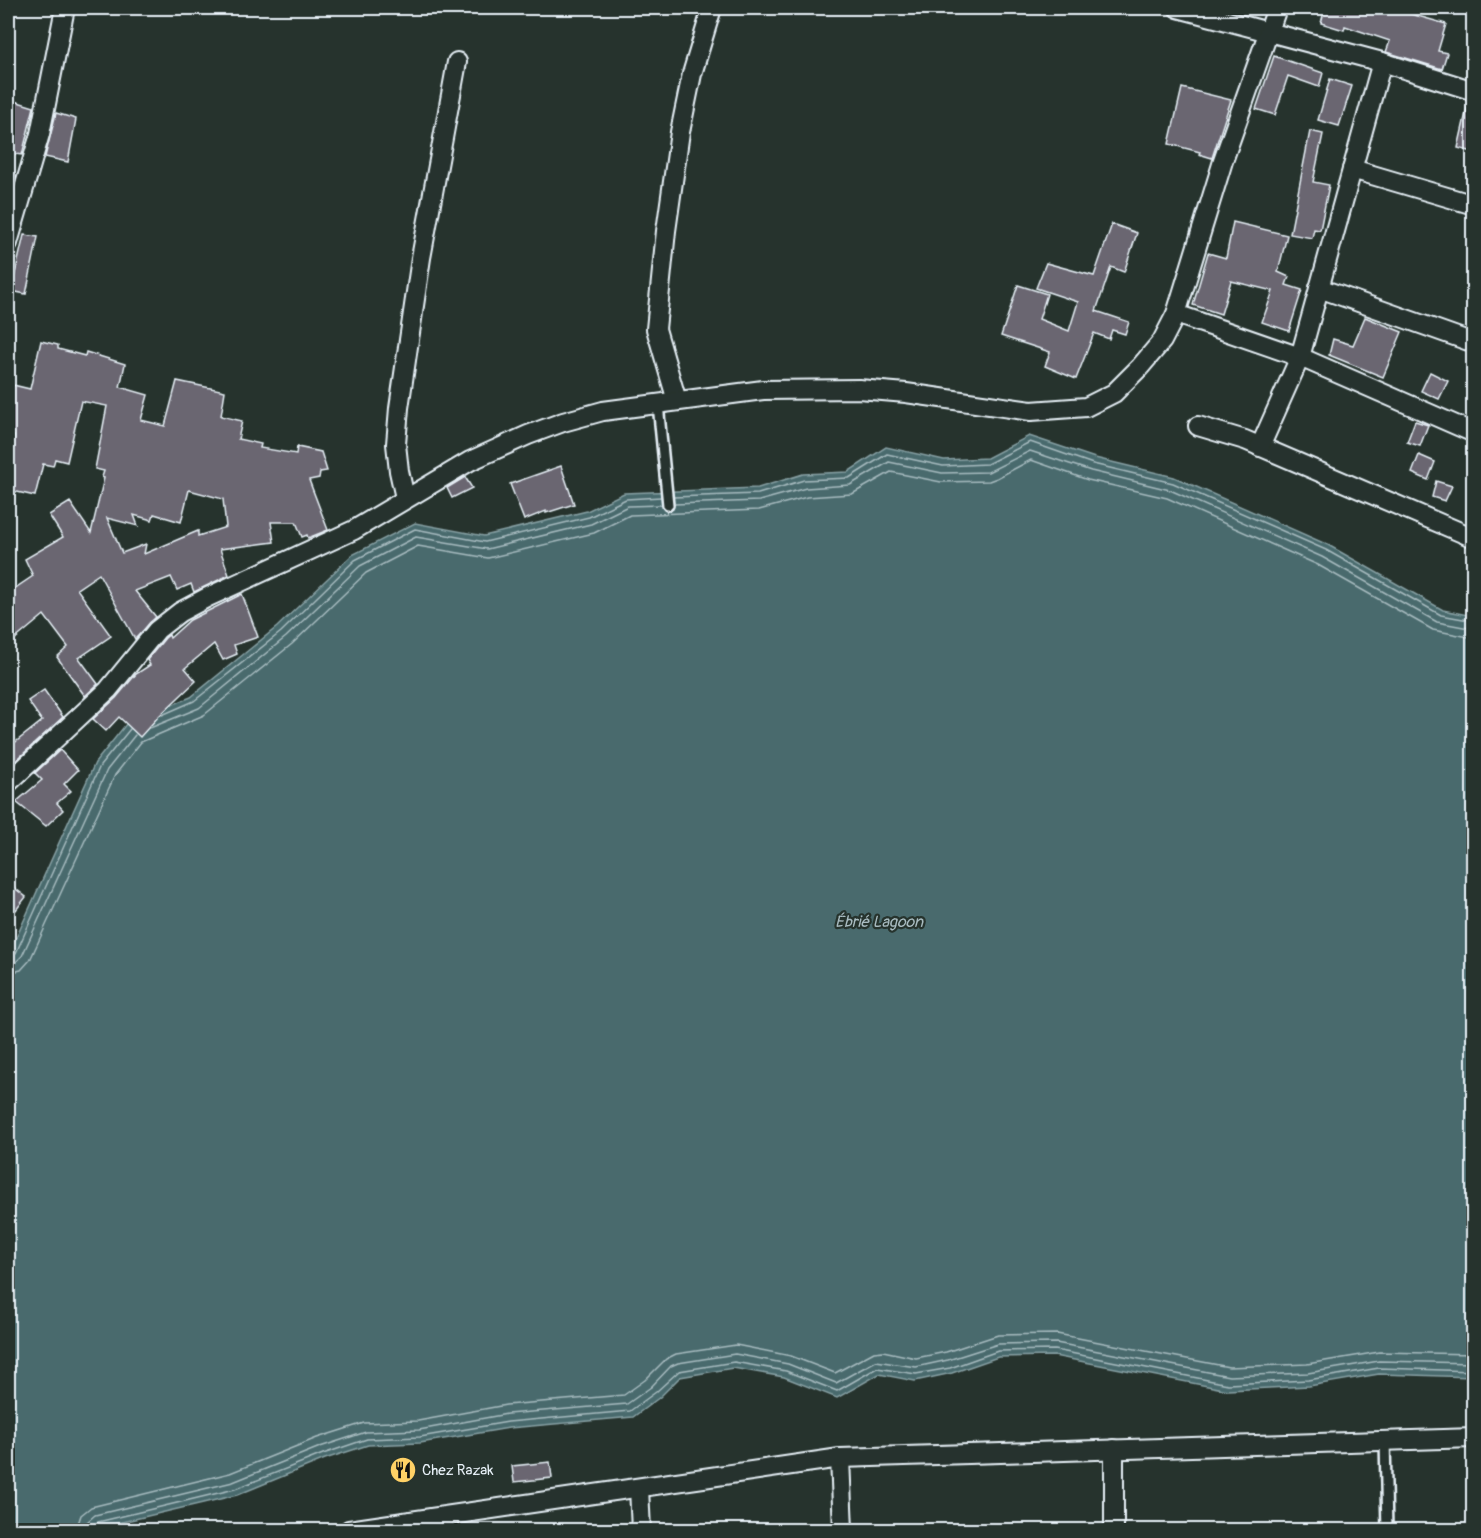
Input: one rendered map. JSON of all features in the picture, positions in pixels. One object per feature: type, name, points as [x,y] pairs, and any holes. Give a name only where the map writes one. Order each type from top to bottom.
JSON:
[{"type":"street","points":[[8,243],[40,134],[65,8]]},
{"type":"street","points":[[677,401],[656,329],[666,231],[680,132],[692,74],[712,8]]},
{"type":"street","points":[[1178,8],[1382,62],[1473,92]]},
{"type":"street","points":[[8,783],[108,690],[157,630],[180,612],[354,530],[470,461],[563,422],[603,411],[763,390],[859,390],[906,393],[1031,411],[1086,407],[1114,393],[1162,341],[1176,314],[1223,161],[1277,8]]},
{"type":"street","points":[[405,498],[396,444],[399,408],[421,258],[457,62]]},
{"type":"street","points":[[1260,447],[1300,357],[1382,62]]},
{"type":"street","points":[[1352,169],[1473,206]]},
{"type":"street","points":[[1319,288],[1473,343]]},
{"type":"street","points":[[1176,314],[1300,357],[1473,433]]},
{"type":"street","points":[[1198,426],[1260,447],[1473,538]]},
{"type":"street","points":[[352,1530],[449,1523],[639,1488],[840,1458],[1473,1438]]},
{"type":"street","points":[[1114,1449],[1114,1530]]},
{"type":"street","points":[[840,1458],[843,1530]]},
{"type":"street","points":[[639,1488],[641,1530]]},
{"type":"lane","points":[[658,404],[668,505]]},
{"type":"lane","points":[[1385,1440],[1387,1530]]},
{"type":"water","name":"Ébrié Lagoon","points":[[1029,436],[1095,458],[1174,477],[1328,545],[1443,610],[1473,616],[1473,1377],[1379,1374],[1309,1386],[1228,1390],[1054,1356],[998,1357],[952,1373],[915,1381],[879,1374],[837,1398],[784,1377],[733,1368],[680,1377],[660,1397],[633,1417],[509,1428],[420,1443],[368,1445],[325,1459],[237,1495],[88,1530],[8,1530],[8,956],[95,763],[127,723],[191,697],[277,627],[352,555],[415,523],[484,536],[587,511],[624,493],[758,488],[803,474],[848,472],[886,447],[944,460],[987,458]]},
{"type":"building","points":[[1325,8],[1390,8],[1446,24],[1438,51],[1447,53],[1442,69],[1386,52],[1390,41],[1345,26],[1344,30],[1321,23]]},
{"type":"building","points":[[1274,56],[1323,73],[1319,87],[1288,76],[1275,115],[1256,109]]},
{"type":"building","points":[[1330,79],[1352,86],[1339,126],[1318,120]]},
{"type":"building","points":[[1182,88],[1231,100],[1212,158],[1199,154],[1200,152],[1169,144]]},
{"type":"building","points":[[8,99],[34,107],[22,155],[8,153]]},
{"type":"building","points":[[1468,104],[1473,105],[1473,152],[1458,148]]},
{"type":"building","points":[[56,113],[76,119],[68,162],[45,157]]},
{"type":"building","points":[[1310,131],[1323,134],[1313,182],[1329,185],[1320,230],[1314,229],[1312,238],[1290,234]]},
{"type":"building","points":[[8,173],[16,175],[8,205]]},
{"type":"building","points":[[1233,222],[1287,235],[1278,272],[1289,277],[1286,285],[1302,290],[1289,331],[1262,322],[1273,291],[1231,281],[1221,314],[1193,305],[1208,253],[1226,258]]},
{"type":"building","points":[[1112,224],[1137,233],[1124,272],[1111,267],[1096,311],[1129,322],[1125,334],[1112,330],[1109,339],[1094,333],[1076,379],[1045,366],[1050,352],[1001,336],[1018,285],[1047,294],[1039,319],[1069,331],[1078,302],[1036,288],[1046,263],[1094,276]]},
{"type":"building","points":[[24,235],[38,237],[26,294],[11,291]]},
{"type":"building","points":[[1365,317],[1402,332],[1383,377],[1329,355],[1333,339],[1353,345]]},
{"type":"building","points":[[41,341],[58,345],[58,349],[85,356],[86,352],[125,364],[120,387],[148,395],[141,420],[165,426],[177,381],[225,391],[221,416],[242,421],[238,439],[261,444],[260,448],[296,454],[297,447],[321,452],[327,471],[320,472],[319,478],[309,480],[328,530],[308,538],[307,535],[302,537],[296,522],[271,522],[274,542],[220,549],[229,575],[194,592],[191,584],[177,590],[171,577],[135,591],[156,617],[135,639],[99,574],[77,589],[111,636],[79,658],[98,684],[85,696],[57,657],[68,647],[44,615],[8,645],[8,593],[33,576],[25,559],[63,537],[49,515],[70,502],[91,533],[104,478],[102,477],[104,471],[95,469],[107,406],[81,401],[67,462],[55,459],[53,466],[43,464],[35,496],[8,490],[8,466],[14,436],[8,431],[8,408],[13,385],[30,389]],"holes":[[[189,490],[223,499],[226,527],[198,536],[198,531],[144,554],[146,544],[122,553],[107,518],[138,526],[134,515],[152,520],[154,514],[181,522]]]},
{"type":"building","points":[[1430,372],[1448,381],[1439,399],[1421,391]]},
{"type":"building","points":[[1415,421],[1428,425],[1420,446],[1407,442]]},
{"type":"building","points":[[1419,455],[1435,462],[1428,480],[1412,473]]},
{"type":"building","points":[[561,466],[574,504],[546,513],[546,511],[524,520],[510,484]]},
{"type":"building","points":[[465,477],[472,488],[452,498],[447,488]]},
{"type":"building","points":[[1436,481],[1452,486],[1445,501],[1432,497]]},
{"type":"building","points":[[242,594],[258,637],[234,645],[237,654],[223,660],[214,644],[185,668],[196,681],[140,737],[119,717],[106,731],[93,719],[116,698],[136,674],[150,665],[147,660],[165,638],[169,635],[170,638],[190,620]]},
{"type":"building","points":[[44,690],[63,717],[8,768],[8,748],[42,721],[28,701]]},
{"type":"building","points":[[60,750],[78,770],[64,784],[71,791],[57,803],[63,810],[46,826],[16,802],[42,780],[35,773]]},
{"type":"building","points":[[8,883],[26,897],[16,910],[8,903]]},
{"type":"building","points":[[550,1462],[552,1478],[514,1482],[512,1466]]},
{"type":"place","name":"Chez Razak","points":[[403,1470]]}]
